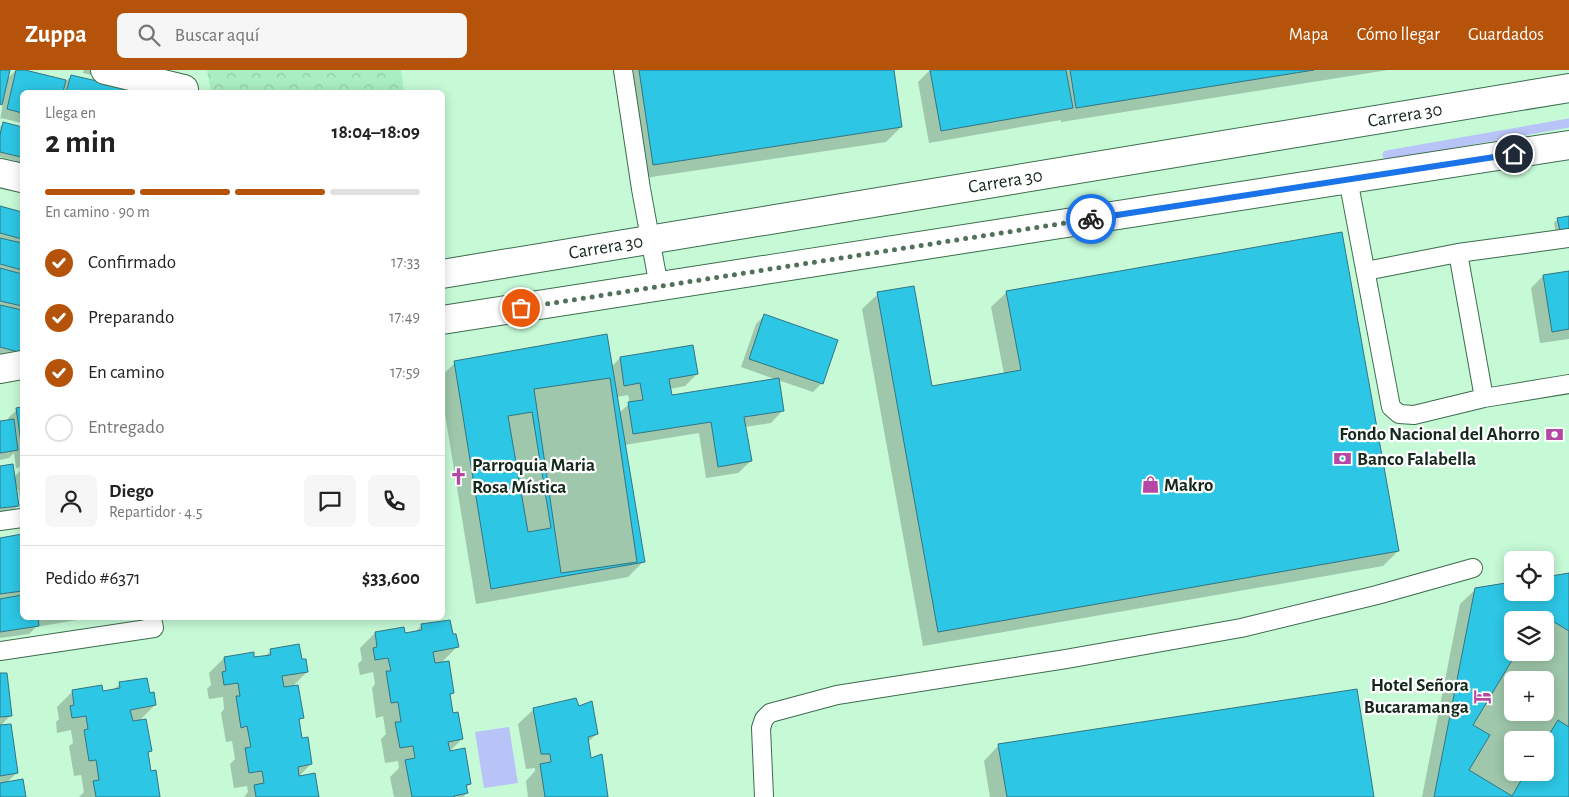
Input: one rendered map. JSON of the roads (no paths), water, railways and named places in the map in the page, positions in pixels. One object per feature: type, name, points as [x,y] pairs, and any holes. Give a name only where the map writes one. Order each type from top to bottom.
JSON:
[{"type":"street","points":[[105,70],[184,84]]},
{"type":"street","name":"Carrera 30","points":[[445,274],[1569,88]]},
{"type":"street","points":[[445,320],[1569,145]]},
{"type":"street","points":[[0,173],[20,178]]},
{"type":"street","points":[[0,369],[20,365]]},
{"type":"lane","points":[[623,70],[649,240],[659,286]]},
{"type":"lane","points":[[1348,179],[1391,407],[1400,414],[1414,415],[1484,398],[1569,384]]},
{"type":"lane","points":[[1366,271],[1458,253],[1569,238]]},
{"type":"lane","points":[[1458,253],[1484,398]]},
{"type":"lane","points":[[0,521],[20,518]]},
{"type":"lane","points":[[764,797],[761,728],[764,719],[770,713],[836,695],[1066,659],[1241,628],[1377,595],[1474,568]]},
{"type":"lane","points":[[0,651],[153,623]]},
{"type":"water","points":[[509,727],[518,783],[484,788],[475,732]]},
{"type":"waterway","points":[[1387,155],[1569,123]]},
{"type":"place","name":"Fondo Nacional del Ahorro","points":[[1554,434]]},
{"type":"place","name":"Banco Falabella","points":[[1343,459]]},
{"type":"place","name":"Parroquia Maria Rosa Mística","points":[[458,476]]},
{"type":"place","name":"Makro","points":[[1150,485]]},
{"type":"place","name":"Hotel Señora Bucaramanga","points":[[1483,696]]}]
